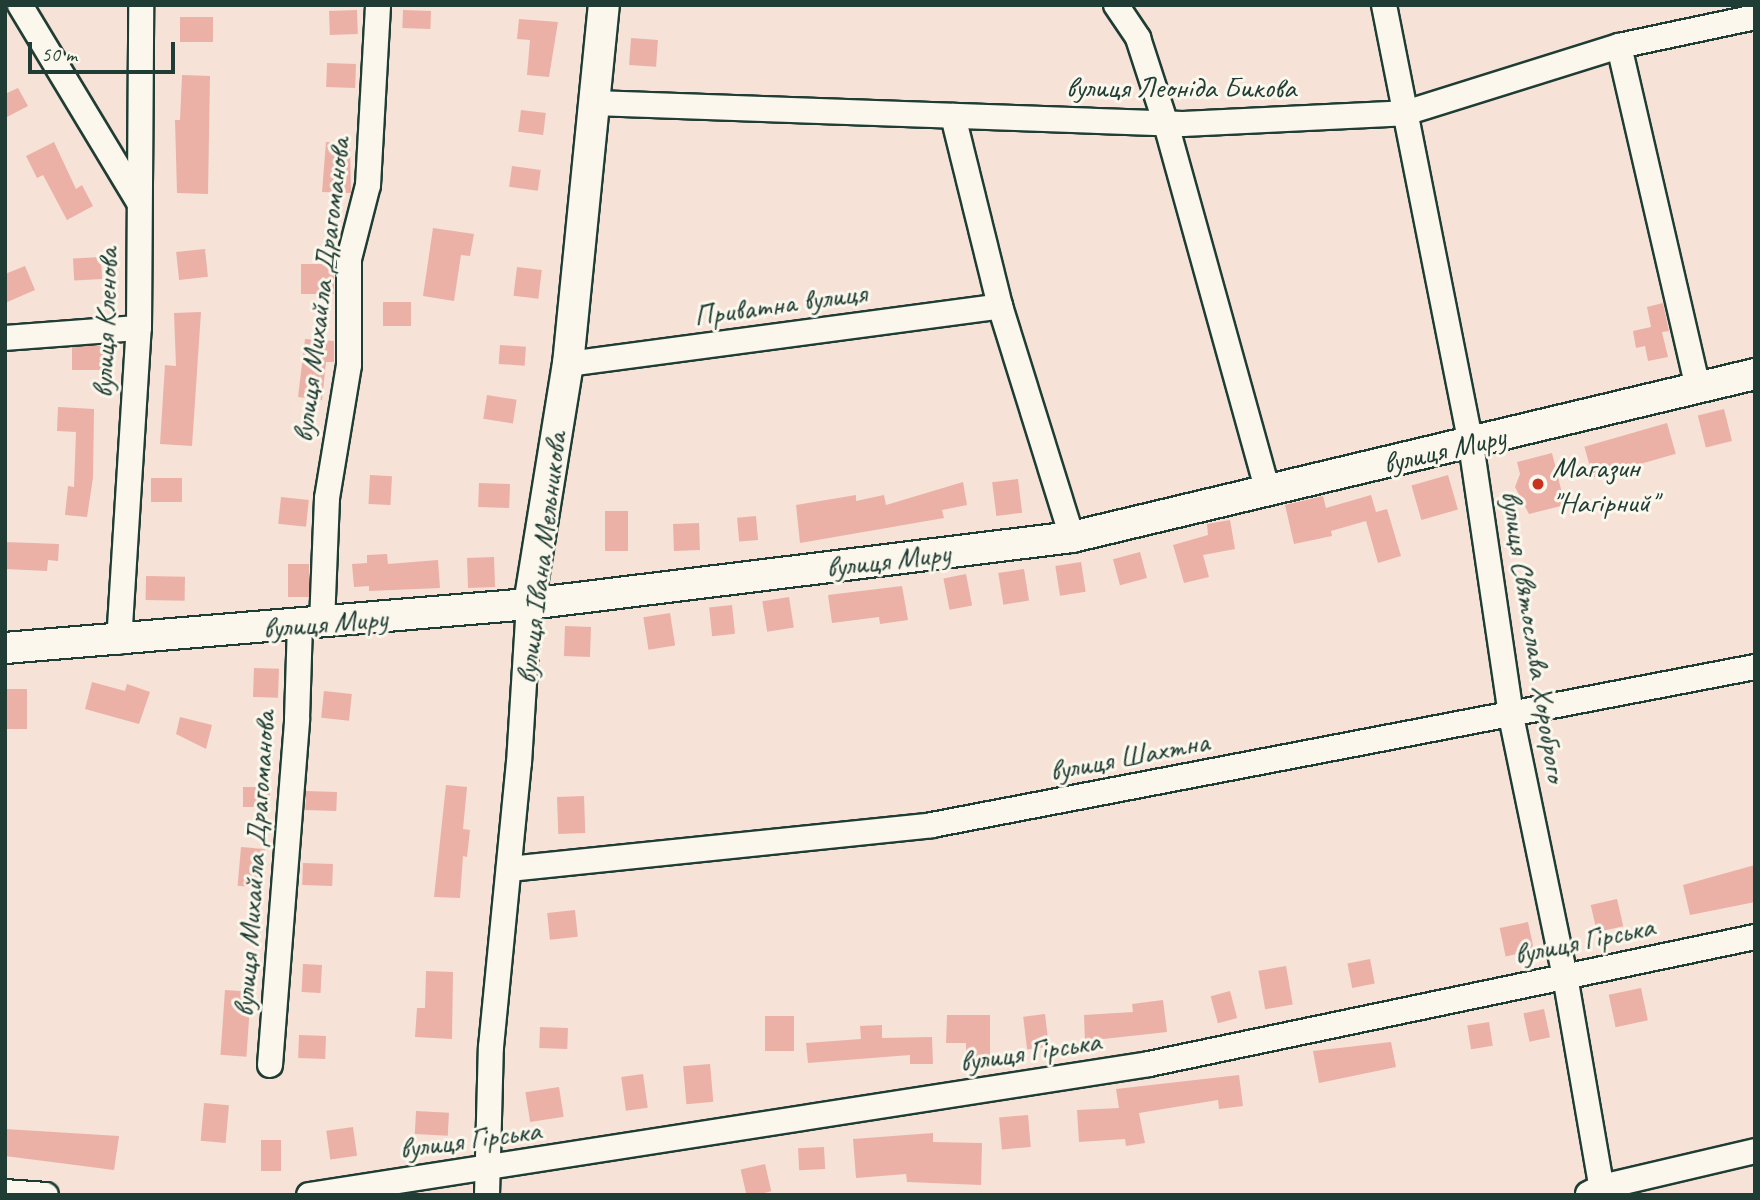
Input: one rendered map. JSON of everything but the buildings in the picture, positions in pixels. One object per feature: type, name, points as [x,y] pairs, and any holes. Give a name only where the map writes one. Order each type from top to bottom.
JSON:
[{"type":"street","points":[[19,5],[140,202]]},
{"type":"street","name":"вулиця Кленова","points":[[119,642],[139,328],[141,5]]},
{"type":"street","name":"вулиця Михайла Драгоманова","points":[[270,1065],[297,719],[352,331],[349,259],[368,186],[378,5]]},
{"type":"street","name":"вулиця Івана Мельникова","points":[[486,1195],[491,1047],[509,869],[529,604],[568,364],[604,5]]},
{"type":"street","points":[[1116,5],[1138,38],[1166,124],[1268,492]]},
{"type":"street","name":"вулиця Святослава Хороброго","points":[[1384,5],[1471,444],[1511,716],[1565,976],[1597,1192]]},
{"type":"street","name":"вулиця Леоніда Бикова","points":[[594,103],[1166,124],[1405,113],[1619,46],[1755,17]]},
{"type":"street","points":[[1619,46],[1698,388]]},
{"type":"street","points":[[953,116],[1000,306],[1072,537]]},
{"type":"street","name":"Приватна вулиця","points":[[568,364],[1000,306]]},
{"type":"street","points":[[5,338],[46,332],[139,328]]},
{"type":"street","name":"вулиця Миру","points":[[5,648],[119,642],[529,604],[1072,537],[1471,444],[1755,374]]},
{"type":"street","name":"вулиця Шахтна","points":[[509,869],[932,825],[1511,716],[1755,667]]},
{"type":"street","name":"вулиця Гірська","points":[[309,1195],[487,1170],[1149,1064],[1755,937]]},
{"type":"street","points":[[1597,1192],[1755,1151]]},
{"type":"street","points":[[5,1192],[46,1195]]},
{"type":"place","name":"Магазин \"Нагірний\"","points":[[1538,484]]}]
